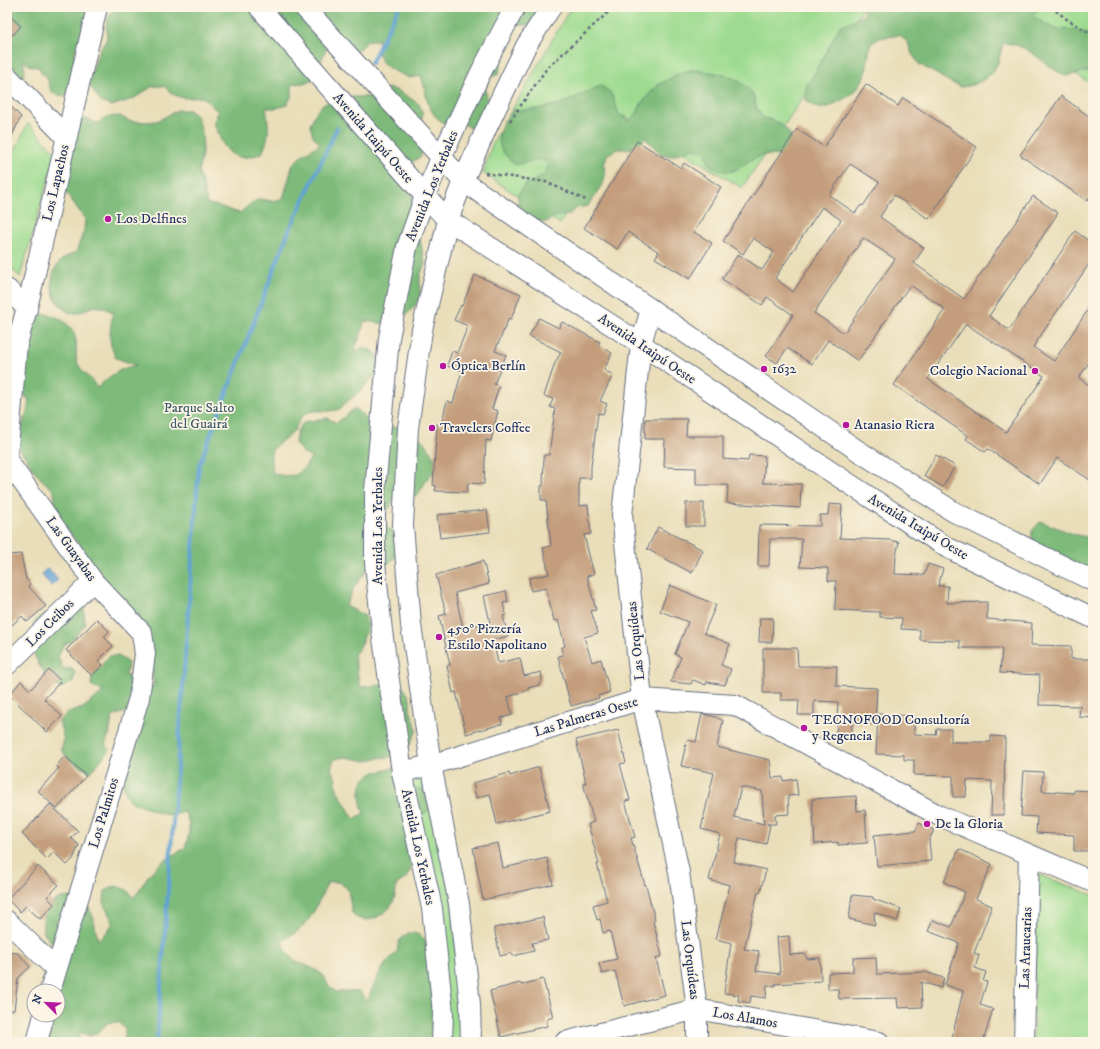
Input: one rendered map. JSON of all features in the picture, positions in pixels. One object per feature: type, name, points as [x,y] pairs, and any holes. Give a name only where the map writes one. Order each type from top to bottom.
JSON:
[{"type":"street","name":"Los Lapachos","points":[[7,459],[12,350],[27,308],[97,7]]},
{"type":"street","name":"Avenida Itaipú Oeste","points":[[259,7],[425,196],[448,220],[641,344],[807,456],[946,547],[1093,618]]},
{"type":"street","points":[[304,7],[441,158],[467,184],[858,450],[954,512],[1093,581]]},
{"type":"street","name":"Avenida Los Yerbales","points":[[442,1042],[443,1013],[432,908],[402,772],[381,624],[375,563],[375,490],[389,338],[407,247],[425,196],[441,158],[479,76],[515,7]]},
{"type":"street","points":[[471,1042],[470,1004],[459,904],[432,765],[411,625],[403,525],[408,428],[422,330],[448,220],[467,184],[488,125],[526,46],[551,7]]},
{"type":"street","points":[[7,76],[67,138]]},
{"type":"street","points":[[7,289],[27,308]]},
{"type":"street","name":"Las Orquídeas","points":[[651,309],[641,344],[622,515],[642,699],[679,872],[697,1009],[697,1042]]},
{"type":"street","name":"Las Guayabas","points":[[7,459],[93,581],[142,633]]},
{"type":"street","name":"Los Ceibos","points":[[7,665],[93,581]]},
{"type":"street","name":"Los Palmitos","points":[[52,983],[139,698],[145,654],[142,633]]},
{"type":"street","name":"Las Palmeras Oeste","points":[[402,772],[432,765],[642,699],[736,706],[938,815],[1093,882]]},
{"type":"street","name":"Las Araucarias","points":[[1024,1042],[1029,854]]},
{"type":"street","points":[[7,921],[56,969]]},
{"type":"street","name":"Los Alamos","points":[[565,1042],[697,1009],[880,1042]]},
{"type":"street","points":[[37,1042],[42,1023]]},
{"type":"path","points":[[506,126],[546,68],[614,7]]},
{"type":"path","points":[[1051,7],[1068,20],[1093,35]]},
{"type":"path","points":[[467,184],[478,172],[546,182],[588,201]]},
{"type":"green space","points":[[11,7],[89,7],[81,47],[75,50],[67,96],[58,95],[51,91],[47,78],[41,73],[40,68],[29,65],[23,60],[25,70],[23,77],[18,79],[7,68],[7,29],[13,35],[21,26],[7,13]]},
{"type":"green space","points":[[117,7],[353,7],[357,9],[358,7],[547,7],[529,25],[517,25],[507,20],[487,46],[501,63],[499,74],[489,78],[485,89],[493,121],[475,131],[456,119],[446,124],[439,119],[434,114],[428,103],[421,76],[410,78],[390,69],[382,62],[378,52],[379,40],[368,40],[361,48],[351,54],[332,41],[326,49],[314,79],[303,83],[292,84],[292,95],[287,105],[277,108],[266,108],[268,131],[262,153],[251,157],[243,157],[230,153],[225,147],[214,123],[218,112],[203,97],[182,98],[173,94],[164,86],[153,86],[133,99],[111,106],[101,102],[88,83],[100,49],[107,39],[108,18]]},
{"type":"green space","points":[[571,7],[864,7],[742,188],[624,116],[560,224],[483,173],[492,145]]},
{"type":"green space","points":[[865,7],[1040,7],[1032,16],[1055,29],[1078,30],[1089,34],[1091,44],[1090,55],[1093,60],[1093,76],[1088,71],[1066,76],[1024,48],[1003,43],[998,63],[992,73],[973,85],[961,87],[919,64],[912,54],[908,43],[900,35],[879,38],[870,45],[865,74],[853,94],[824,108],[814,106],[806,100],[806,87],[840,26],[863,16]]},
{"type":"green space","points":[[969,7],[1093,7],[1093,85]]},
{"type":"green space","points":[[691,70],[725,75],[733,78],[747,88],[753,95],[756,107],[763,118],[779,123],[791,136],[788,146],[780,156],[761,156],[733,171],[725,171],[717,169],[709,164],[706,152],[693,148],[672,156],[661,154],[645,138],[638,146],[628,149],[617,149],[607,155],[604,165],[605,176],[601,186],[588,206],[577,208],[568,215],[556,216],[546,222],[534,221],[524,216],[518,206],[518,194],[525,185],[545,174],[548,163],[538,159],[517,165],[504,153],[500,146],[500,131],[507,117],[514,110],[550,107],[601,86],[611,93],[619,114],[629,121],[637,113],[642,102],[658,85],[679,73]]},
{"type":"green space","name":"Parque Salto del Guairá","points":[[390,88],[394,89],[419,104],[423,115],[419,125],[424,147],[420,157],[411,163],[413,187],[409,211],[416,220],[425,264],[420,275],[420,297],[415,306],[398,320],[387,324],[364,321],[354,352],[363,347],[374,352],[383,360],[375,374],[354,397],[346,402],[340,409],[330,411],[312,411],[303,415],[292,433],[274,448],[271,453],[271,459],[273,473],[284,476],[296,475],[305,467],[311,458],[302,452],[295,443],[297,431],[304,422],[327,418],[337,423],[355,408],[364,415],[369,426],[377,418],[388,418],[392,428],[406,424],[426,445],[434,458],[434,471],[420,492],[416,496],[405,494],[398,487],[390,507],[383,516],[386,527],[395,533],[397,555],[391,562],[384,566],[368,569],[354,587],[346,606],[365,616],[368,626],[360,647],[354,655],[360,687],[381,685],[404,688],[410,698],[410,709],[417,730],[407,750],[398,756],[377,758],[367,761],[345,757],[334,759],[331,769],[336,779],[337,790],[354,819],[364,813],[360,797],[361,786],[368,777],[375,772],[384,771],[395,767],[414,788],[426,790],[433,798],[430,809],[415,819],[412,830],[404,837],[406,848],[412,858],[411,869],[406,878],[396,885],[394,899],[388,909],[373,919],[359,919],[352,913],[348,889],[339,882],[328,882],[310,918],[297,932],[282,941],[286,951],[294,960],[323,975],[328,985],[336,992],[360,992],[367,1001],[382,968],[397,952],[399,941],[408,933],[419,934],[426,942],[442,1042],[125,1042],[125,1029],[118,1022],[107,1023],[100,1031],[90,1036],[80,1032],[79,1042],[39,1042],[38,1023],[66,1023],[66,983],[49,983],[45,980],[45,968],[55,947],[46,936],[43,928],[45,912],[49,906],[54,901],[61,898],[75,899],[82,902],[88,907],[92,915],[98,940],[107,932],[113,923],[104,903],[105,891],[116,886],[127,890],[134,898],[154,869],[185,848],[189,830],[185,812],[170,815],[162,814],[134,803],[125,793],[122,771],[124,743],[130,710],[112,717],[109,735],[105,744],[110,749],[91,772],[70,760],[61,749],[64,740],[59,721],[67,713],[83,708],[103,692],[91,685],[92,677],[109,656],[118,656],[128,663],[126,675],[144,691],[154,686],[149,647],[119,599],[56,514],[54,491],[38,476],[18,446],[29,401],[23,392],[21,369],[26,359],[21,351],[31,319],[39,314],[52,315],[62,320],[70,327],[76,339],[76,357],[78,364],[97,388],[115,374],[136,365],[116,358],[113,352],[110,335],[113,312],[94,307],[79,313],[69,312],[58,303],[53,291],[53,277],[58,264],[76,252],[84,231],[85,219],[66,192],[62,180],[76,116],[97,123],[107,117],[120,116],[129,121],[146,122],[157,121],[178,110],[189,110],[198,119],[202,132],[202,152],[198,171],[207,204],[216,205],[240,213],[250,204],[259,199],[272,201],[283,199],[293,164],[301,156],[320,144],[313,136],[310,125],[315,114],[323,104],[345,97],[368,97],[379,91]]},
{"type":"green space","points":[[28,123],[56,153],[20,277],[7,265],[7,167]]},
{"type":"green space","points":[[1040,522],[1079,536],[1093,537],[1093,574],[1032,542],[1032,531]]},
{"type":"green space","points":[[78,604],[84,609],[85,625],[71,641],[63,645],[58,657],[63,669],[72,669],[75,673],[73,682],[61,688],[52,684],[39,665],[34,654],[33,627],[36,620],[44,614],[53,616]]},
{"type":"green space","points":[[428,775],[451,894],[464,1042],[447,1042],[413,779]]},
{"type":"green space","points":[[1037,874],[1093,895],[1093,1042],[1033,1042]]},
{"type":"water","points":[[48,568],[58,580],[51,586],[41,574]]},
{"type":"building","points":[[7,13],[21,26],[13,35],[7,29]]},
{"type":"building","points":[[866,84],[898,106],[903,98],[977,147],[929,219],[894,195],[880,217],[924,248],[914,263],[964,299],[1033,196],[1058,213],[989,316],[1009,330],[1075,231],[1093,244],[1093,258],[1033,347],[1054,361],[1093,302],[1093,356],[1079,378],[1093,388],[1093,482],[1057,458],[1040,484],[988,449],[985,452],[966,439],[968,436],[894,385],[945,309],[910,285],[858,361],[828,340],[812,364],[787,348],[777,363],[766,356],[793,315],[767,297],[762,305],[722,279],[738,254],[762,270],[774,252],[753,238],[743,254],[723,241],[797,129],[824,147]],"holes":[[[850,164],[879,182],[863,206],[861,205],[855,213],[829,195]],[[822,207],[841,220],[793,292],[775,278]],[[863,238],[895,259],[844,333],[814,313]],[[966,324],[1044,376],[1006,432],[928,379]]]},
{"type":"building","points":[[1061,96],[1093,119],[1093,193],[1087,201],[1020,155]]},
{"type":"building","points":[[7,102],[21,117],[7,146]]},
{"type":"building","points":[[637,141],[681,168],[684,163],[721,187],[694,232],[712,243],[690,279],[655,258],[659,252],[628,232],[617,249],[584,228]]},
{"type":"building","points":[[475,275],[521,294],[511,319],[509,318],[495,351],[506,355],[494,384],[499,386],[492,409],[498,411],[491,441],[486,440],[484,484],[468,483],[467,492],[435,491],[436,486],[433,485],[437,424],[441,425],[447,401],[453,403],[462,371],[447,366],[452,351],[457,353],[468,326],[454,320],[461,305],[462,306]]},
{"type":"building","points":[[539,318],[559,328],[562,322],[600,342],[598,345],[612,353],[604,370],[613,375],[600,401],[607,404],[603,414],[598,413],[591,478],[579,478],[579,506],[588,505],[591,534],[584,535],[594,574],[587,576],[596,610],[591,611],[598,633],[584,637],[592,662],[601,659],[610,692],[598,696],[599,698],[571,706],[558,656],[563,655],[561,648],[565,646],[558,620],[554,621],[546,588],[531,591],[529,578],[549,574],[543,548],[551,546],[546,500],[541,500],[541,486],[543,486],[544,455],[549,455],[555,409],[550,407],[553,399],[544,396],[555,363],[561,352],[529,336]]},
{"type":"building","points":[[645,419],[687,419],[686,436],[723,436],[723,459],[748,461],[749,455],[765,456],[763,483],[801,484],[800,508],[727,503],[728,485],[696,485],[696,468],[664,467],[665,439],[645,439]]},
{"type":"building","points":[[936,455],[955,466],[943,487],[924,476]]},
{"type":"building","points":[[686,503],[704,503],[704,526],[686,526]]},
{"type":"building","points":[[829,504],[842,505],[840,538],[889,540],[899,542],[896,556],[895,574],[924,575],[928,564],[943,569],[938,586],[948,586],[947,603],[987,602],[987,619],[1032,623],[1031,645],[1071,646],[1071,659],[1093,659],[1093,718],[1079,717],[1080,706],[1039,705],[1040,675],[1000,673],[1002,648],[960,648],[960,641],[920,640],[920,630],[901,629],[902,618],[880,617],[880,612],[835,610],[836,581],[828,581],[828,568],[800,567],[802,539],[770,539],[769,566],[758,566],[759,525],[820,526],[820,515],[828,515]]},
{"type":"building","points":[[487,510],[490,532],[440,538],[437,515]]},
{"type":"building","points":[[658,527],[703,550],[692,573],[647,549]]},
{"type":"building","points":[[21,554],[26,579],[30,584],[28,586],[46,606],[27,622],[22,616],[12,625],[7,619],[7,555]]},
{"type":"building","points":[[483,561],[489,584],[455,593],[463,628],[490,622],[484,596],[506,591],[508,602],[503,603],[506,615],[503,616],[508,636],[493,640],[498,663],[520,658],[524,676],[541,672],[542,679],[539,685],[508,697],[512,715],[501,718],[502,724],[466,734],[456,692],[453,693],[447,666],[450,665],[439,616],[446,614],[436,575]]},
{"type":"building","points":[[670,585],[716,605],[704,633],[730,644],[721,665],[731,669],[725,685],[707,682],[706,685],[693,680],[691,684],[671,682],[681,657],[675,654],[688,622],[660,611]]},
{"type":"building","points":[[760,618],[773,618],[772,642],[759,642]]},
{"type":"building","points":[[97,619],[109,631],[104,637],[113,646],[98,661],[103,665],[92,676],[66,650]]},
{"type":"building","points":[[763,648],[797,648],[798,666],[837,666],[836,686],[877,688],[875,724],[852,722],[852,737],[836,736],[838,702],[814,701],[814,715],[798,715],[799,700],[781,700],[781,693],[763,693]]},
{"type":"building","points":[[49,670],[61,681],[44,699],[62,716],[47,732],[9,695],[21,681],[30,690]]},
{"type":"building","points":[[702,714],[716,717],[723,721],[717,747],[770,760],[772,778],[783,777],[783,781],[796,779],[798,795],[788,796],[789,814],[775,815],[776,824],[767,824],[770,825],[766,844],[739,838],[734,862],[766,870],[760,893],[758,892],[744,949],[759,951],[756,971],[780,974],[777,937],[789,936],[790,955],[805,954],[807,959],[820,958],[821,981],[775,984],[775,986],[767,985],[766,998],[751,996],[750,1003],[738,1001],[739,995],[724,993],[731,943],[716,939],[730,885],[709,880],[720,834],[701,829],[714,773],[681,766],[687,740],[696,742]],"holes":[[[741,787],[762,791],[764,824],[734,817]]]},
{"type":"building","points":[[878,714],[914,716],[914,734],[936,735],[937,729],[951,729],[951,742],[991,742],[991,736],[1005,737],[1004,815],[991,815],[992,781],[967,780],[966,797],[953,797],[953,776],[914,775],[914,760],[904,760],[904,755],[876,754]]},
{"type":"building","points":[[618,730],[626,763],[620,764],[630,800],[625,801],[635,837],[631,838],[655,920],[653,921],[662,956],[656,958],[665,995],[624,1006],[615,971],[602,974],[599,963],[617,959],[610,931],[603,933],[600,919],[597,920],[593,905],[607,901],[588,824],[594,822],[583,783],[586,783],[576,740]]},
{"type":"building","points":[[65,756],[86,776],[57,809],[38,791],[59,768],[56,766]]},
{"type":"building","points":[[539,767],[550,811],[497,824],[490,794],[476,798],[473,783],[509,773],[510,776]]},
{"type":"building","points":[[1024,771],[1043,772],[1042,791],[1074,793],[1074,790],[1091,791],[1091,804],[1093,804],[1093,840],[1089,840],[1089,851],[1074,851],[1074,835],[1036,833],[1037,817],[1021,816]]},
{"type":"building","points":[[856,796],[857,811],[865,810],[867,843],[838,845],[838,842],[815,844],[812,799]]},
{"type":"building","points":[[50,804],[78,831],[71,838],[79,845],[73,859],[67,865],[54,852],[47,859],[22,834]]},
{"type":"building","points":[[919,823],[934,830],[929,840],[931,861],[877,866],[874,835],[915,831]]},
{"type":"building","points":[[498,843],[503,868],[547,858],[553,884],[483,900],[473,848]]},
{"type":"building","points":[[959,849],[992,864],[976,899],[992,906],[974,953],[979,955],[975,968],[986,972],[983,981],[987,982],[980,1005],[993,1009],[983,1042],[951,1042],[963,991],[945,985],[959,943],[928,931],[933,920],[951,927],[965,892],[944,882]]},
{"type":"building","points":[[38,866],[59,885],[47,897],[54,904],[40,919],[26,906],[20,912],[7,899]]},
{"type":"building","points":[[852,895],[873,897],[873,899],[901,909],[897,921],[874,912],[875,925],[849,919]]},
{"type":"building","points":[[543,917],[548,940],[532,943],[534,951],[513,956],[512,953],[500,956],[494,928]]},
{"type":"building","points":[[7,952],[18,953],[30,967],[18,978],[14,1010],[7,1010]]},
{"type":"building","points":[[876,957],[877,974],[925,972],[944,978],[941,988],[921,982],[922,1007],[898,1008],[897,998],[839,999],[838,989],[828,989],[828,973],[853,972],[853,958]]},
{"type":"building","points":[[543,979],[553,1017],[547,1019],[547,1026],[501,1037],[490,991]]},
{"type":"waterway","points":[[371,63],[399,7]]},
{"type":"waterway","points":[[157,1042],[199,465],[288,233],[337,128]]},
{"type":"place","name":"Los Delfines","points":[[108,219]]},
{"type":"place","name":"Óptica Berlín","points":[[443,366]]},
{"type":"place","name":"1632","points":[[764,369]]},
{"type":"place","name":"Colegio Nacional","points":[[1035,371]]},
{"type":"place","name":"Atanasio Riera","points":[[846,425]]},
{"type":"place","name":"Travelers Coffee","points":[[432,428]]},
{"type":"place","name":"450° Pizzería Estilo Napolitano","points":[[439,637]]},
{"type":"place","name":"TECNOFOOD Consultoría y Regencia","points":[[804,728]]},
{"type":"place","name":"De la Gloria","points":[[927,824]]}]
